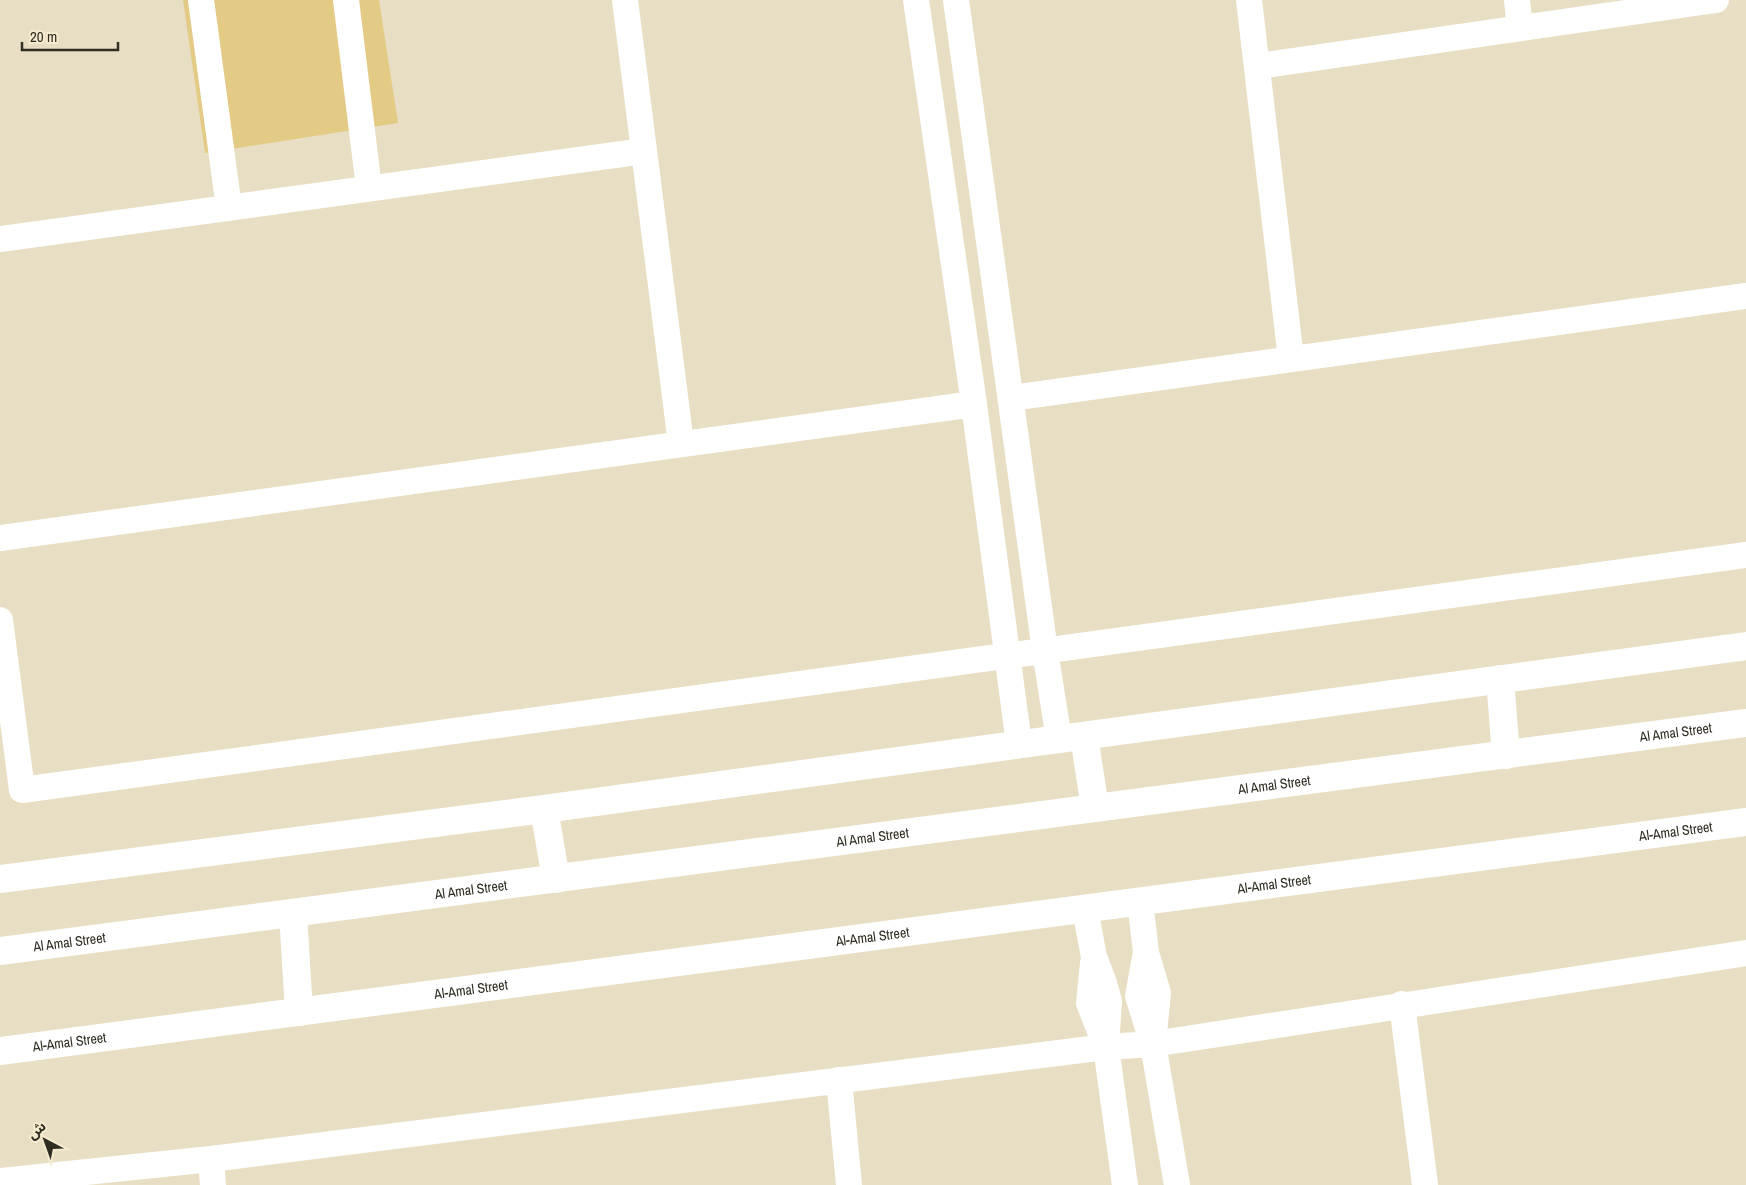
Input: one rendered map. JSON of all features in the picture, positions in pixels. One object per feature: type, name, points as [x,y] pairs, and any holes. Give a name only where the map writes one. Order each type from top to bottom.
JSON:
[{"type":"main road","points":[[0,879],[544,809],[1746,646]]},
{"type":"main road","points":[[1500,679],[1506,755]]},
{"type":"main road","name":"Al Amal Street","points":[[0,951],[1746,723]]},
{"type":"main road","points":[[1072,738],[1095,808]]},
{"type":"main road","points":[[544,809],[556,878]]},
{"type":"main road","name":"Al-Amal Street","points":[[0,1051],[1746,822]]},
{"type":"main road","points":[[293,913],[299,1012]]},
{"type":"street","points":[[201,0],[229,208]]},
{"type":"street","points":[[346,0],[369,188]]},
{"type":"street","points":[[625,0],[680,444]]},
{"type":"street","points":[[916,0],[974,404],[1019,744]]},
{"type":"street","points":[[956,0],[1045,650],[1072,738]]},
{"type":"street","points":[[1249,0],[1291,359]]},
{"type":"street","points":[[1517,0],[1520,28]]},
{"type":"street","points":[[1258,66],[1678,3],[1716,0]]},
{"type":"street","points":[[0,239],[644,151]]},
{"type":"street","points":[[1011,398],[1746,296]]},
{"type":"street","points":[[0,538],[974,404]]},
{"type":"street","points":[[0,620],[22,790],[1746,555]]},
{"type":"street","points":[[1140,902],[1146,952],[1138,996],[1153,1044],[1177,1185]]},
{"type":"street","points":[[1085,909],[1094,957],[1109,1001],[1106,1047],[1125,1185]]},
{"type":"street","points":[[0,1181],[211,1159],[1106,1047],[1153,1044],[1402,1004],[1746,953]]},
{"type":"street","points":[[1402,1004],[1425,1185]]},
{"type":"street","points":[[839,1080],[849,1185]]},
{"type":"street","points":[[211,1159],[214,1185]]},
{"type":"shaded area","points":[[183,0],[379,0],[398,123],[205,153]]}]
